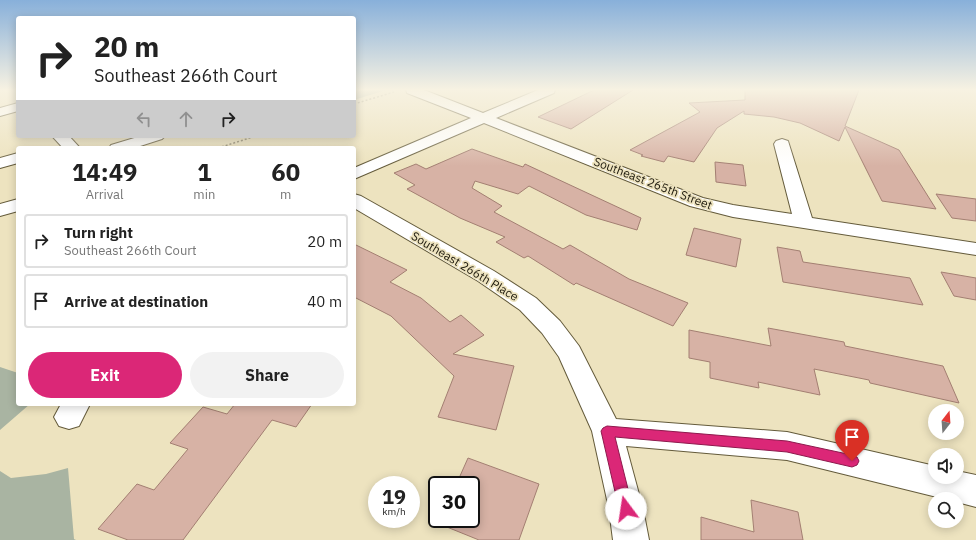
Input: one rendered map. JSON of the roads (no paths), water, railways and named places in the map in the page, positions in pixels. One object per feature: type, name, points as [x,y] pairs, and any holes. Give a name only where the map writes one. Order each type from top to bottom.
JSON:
[{"type":"street","name":"Southeast 265th Street","points":[[479,115],[697,202],[733,211],[976,249]]},
{"type":"street","points":[[356,173],[488,115]]},
{"type":"street","points":[[124,146],[150,138]]},
{"type":"street","points":[[782,144],[804,222]]},
{"type":"street","points":[[0,163],[16,159]]},
{"type":"street","name":"Southeast 266th Place","points":[[356,201],[486,276],[528,304],[551,327],[570,353],[607,431],[626,509],[630,540]]},
{"type":"street","points":[[0,210],[16,205]]},
{"type":"street","points":[[607,431],[787,446],[976,491]]}]
